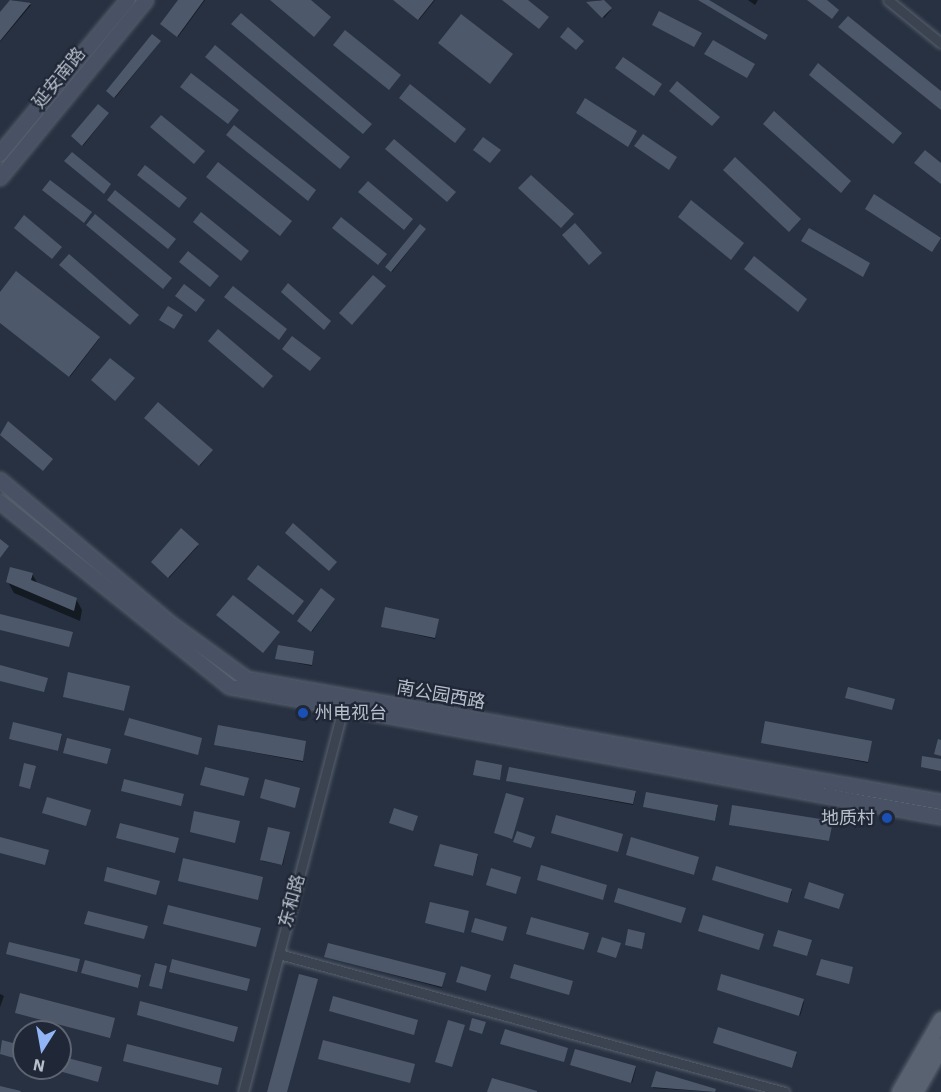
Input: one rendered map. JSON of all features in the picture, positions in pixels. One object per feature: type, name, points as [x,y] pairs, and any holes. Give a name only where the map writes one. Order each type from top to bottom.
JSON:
[{"type":"main road","name":"延安南路","points":[[0,154],[128,0]]},
{"type":"main road","name":"延安南路","points":[[0,178],[146,0]]},
{"type":"main road","name":"南公园西路","points":[[0,480],[171,624],[247,679],[941,802]]},
{"type":"main road","name":"南公园西路","points":[[0,502],[218,680],[248,693],[941,817]]},
{"type":"main road","points":[[899,1092],[941,1019]]},
{"type":"main road","points":[[915,1092],[941,1046]]},
{"type":"street","points":[[888,0],[941,43]]},
{"type":"street","name":"东和路","points":[[243,1092],[342,711]]},
{"type":"street","points":[[279,954],[785,1092]]},
{"type":"building","points":[[10,0],[31,3],[0,41],[0,12]]},
{"type":"building","points":[[178,0],[204,0],[177,37],[160,24]]},
{"type":"building","points":[[270,0],[311,0],[331,17],[314,37]]},
{"type":"building","points":[[393,0],[434,0],[418,20]]},
{"type":"building","points":[[502,0],[528,0],[549,17],[539,29]]},
{"type":"building","points":[[604,0],[612,8],[602,18],[586,2]]},
{"type":"building","points":[[698,0],[709,0],[768,35],[765,40]]},
{"type":"building","points":[[807,0],[827,0],[839,10],[832,19]]},
{"type":"building","points":[[659,11],[702,33],[694,47],[652,25]]},
{"type":"building","points":[[241,13],[372,124],[363,134],[231,24]]},
{"type":"building","points":[[461,14],[513,54],[490,84],[438,43]]},
{"type":"building","points":[[848,16],[941,91],[941,110],[838,27]]},
{"type":"building","points":[[568,27],[584,41],[576,50],[560,37]]},
{"type":"building","points":[[345,30],[401,75],[389,90],[333,45]]},
{"type":"building","points":[[152,34],[161,41],[114,98],[106,91]]},
{"type":"building","points":[[713,40],[755,64],[747,78],[704,54]]},
{"type":"building","points":[[215,45],[350,157],[340,169],[205,57]]},
{"type":"building","points":[[623,57],[662,84],[654,96],[615,68]]},
{"type":"building","points":[[818,63],[902,133],[893,144],[809,75]]},
{"type":"building","points":[[191,73],[239,110],[228,124],[180,87]]},
{"type":"building","points":[[677,81],[720,117],[712,126],[669,91]]},
{"type":"building","points":[[410,84],[466,129],[455,143],[399,98]]},
{"type":"building","points":[[585,98],[637,131],[628,147],[576,113]]},
{"type":"building","points":[[98,104],[109,113],[82,146],[71,136]]},
{"type":"building","points":[[774,111],[851,181],[841,193],[763,124]]},
{"type":"building","points":[[161,115],[205,151],[194,164],[150,127]]},
{"type":"building","points":[[234,125],[316,190],[308,201],[226,135]]},
{"type":"building","points":[[643,134],[677,157],[669,170],[634,146]]},
{"type":"building","points":[[483,137],[501,150],[490,163],[473,150]]},
{"type":"building","points":[[394,139],[456,192],[447,202],[385,149]]},
{"type":"building","points":[[925,150],[941,163],[941,184],[914,163]]},
{"type":"building","points":[[72,152],[111,184],[104,194],[64,161]]},
{"type":"building","points":[[735,157],[801,219],[789,232],[723,170]]},
{"type":"building","points":[[218,162],[292,221],[280,236],[206,177]]},
{"type":"building","points":[[145,165],[187,198],[179,208],[137,175]]},
{"type":"building","points":[[531,175],[574,214],[561,228],[518,188]]},
{"type":"building","points":[[50,180],[92,212],[84,223],[42,190]]},
{"type":"building","points":[[368,181],[413,219],[404,230],[358,192]]},
{"type":"building","points":[[115,190],[176,239],[168,249],[107,200]]},
{"type":"building","points":[[874,194],[941,238],[932,252],[865,209]]},
{"type":"building","points":[[691,200],[744,243],[731,260],[678,217]]},
{"type":"building","points":[[201,212],[249,251],[241,261],[193,222]]},
{"type":"building","points":[[95,214],[172,278],[163,289],[86,225]]},
{"type":"building","points":[[24,215],[62,247],[52,259],[14,228]]},
{"type":"building","points":[[341,217],[387,254],[378,265],[332,228]]},
{"type":"building","points":[[575,223],[602,253],[589,265],[562,235]]},
{"type":"building","points":[[420,224],[426,229],[391,272],[385,267]]},
{"type":"building","points":[[809,228],[870,263],[863,277],[801,241]]},
{"type":"building","points":[[188,251],[219,276],[210,287],[179,262]]},
{"type":"building","points":[[69,254],[139,315],[130,325],[59,265]]},
{"type":"building","points":[[754,256],[807,299],[798,312],[744,269]]},
{"type":"building","points":[[16,271],[100,337],[69,377],[0,323],[0,292]]},
{"type":"building","points":[[373,275],[386,286],[352,325],[339,313]]},
{"type":"building","points":[[288,283],[331,321],[324,330],[281,292]]},
{"type":"building","points":[[184,284],[205,300],[196,312],[175,296]]},
{"type":"building","points":[[233,286],[287,329],[279,340],[224,297]]},
{"type":"building","points":[[168,306],[183,315],[174,329],[159,320]]},
{"type":"building","points":[[218,329],[273,376],[263,388],[208,341]]},
{"type":"building","points":[[292,336],[321,358],[310,371],[282,349]]},
{"type":"building","points":[[110,358],[135,378],[115,401],[91,380]]},
{"type":"building","points":[[158,402],[213,450],[199,466],[144,418]]},
{"type":"building","points":[[8,421],[53,459],[43,471],[0,435]]},
{"type":"building","points":[[293,523],[337,562],[329,571],[285,533]]},
{"type":"building","points":[[181,528],[199,544],[168,578],[151,562]]},
{"type":"building","points":[[0,539],[9,546],[0,558]]},
{"type":"building","points":[[258,565],[304,601],[293,615],[247,579]]},
{"type":"building","points":[[10,567],[33,573],[31,580],[77,598],[74,611],[6,582]]},
{"type":"building","points":[[321,588],[335,599],[311,632],[297,621]]},
{"type":"building","points":[[233,595],[280,632],[263,653],[216,615]]},
{"type":"building","points":[[385,607],[439,619],[435,638],[381,627]]},
{"type":"building","points":[[0,614],[73,632],[69,647],[0,630]]},
{"type":"building","points":[[278,645],[314,651],[312,665],[275,659]]},
{"type":"building","points":[[0,665],[48,678],[44,692],[0,681]]},
{"type":"building","points":[[68,672],[130,686],[124,711],[63,697]]},
{"type":"building","points":[[848,687],[895,699],[892,710],[845,698]]},
{"type":"building","points":[[129,718],[202,738],[198,755],[124,735]]},
{"type":"building","points":[[765,721],[872,741],[868,762],[761,743]]},
{"type":"building","points":[[13,722],[62,734],[58,751],[9,739]]},
{"type":"building","points":[[218,725],[306,741],[303,761],[214,745]]},
{"type":"building","points":[[67,738],[111,749],[107,764],[63,753]]},
{"type":"building","points":[[938,739],[941,740],[941,756],[934,754]]},
{"type":"building","points":[[922,756],[941,759],[941,771],[921,767]]},
{"type":"building","points":[[476,760],[502,765],[500,780],[473,775]]},
{"type":"building","points":[[24,763],[36,766],[30,789],[19,786]]},
{"type":"building","points":[[205,767],[249,778],[244,796],[200,785]]},
{"type":"building","points":[[509,767],[636,791],[633,804],[506,781]]},
{"type":"building","points":[[124,779],[184,794],[181,806],[121,791]]},
{"type":"building","points":[[265,779],[300,788],[295,808],[260,798]]},
{"type":"building","points":[[646,792],[718,805],[715,821],[643,807]]},
{"type":"building","points":[[506,793],[524,798],[512,839],[494,833]]},
{"type":"building","points":[[47,797],[91,810],[86,826],[42,813]]},
{"type":"building","points":[[732,805],[833,821],[829,841],[729,825]]},
{"type":"building","points":[[394,808],[418,816],[413,831],[389,823]]},
{"type":"building","points":[[194,811],[240,821],[235,843],[190,832]]},
{"type":"building","points":[[556,815],[623,834],[618,852],[551,833]]},
{"type":"building","points":[[120,823],[179,838],[175,853],[116,838]]},
{"type":"building","points":[[268,827],[290,832],[282,865],[260,860]]},
{"type":"building","points":[[517,831],[535,837],[531,848],[513,842]]},
{"type":"building","points":[[0,837],[49,850],[45,865],[0,853]]},
{"type":"building","points":[[631,837],[699,857],[694,875],[626,855]]},
{"type":"building","points":[[440,844],[478,854],[473,876],[434,866]]},
{"type":"building","points":[[183,858],[263,877],[258,900],[178,881]]},
{"type":"building","points":[[541,865],[607,885],[603,900],[537,880]]},
{"type":"building","points":[[716,866],[792,889],[788,903],[712,880]]},
{"type":"building","points":[[107,867],[160,881],[156,895],[104,881]]},
{"type":"building","points":[[491,868],[521,877],[516,894],[486,885]]},
{"type":"building","points":[[809,882],[844,894],[839,909],[804,898]]},
{"type":"building","points":[[618,888],[686,908],[681,923],[614,902]]},
{"type":"building","points":[[430,902],[469,911],[464,933],[425,923]]},
{"type":"building","points":[[168,905],[261,928],[256,947],[163,924]]},
{"type":"building","points":[[88,911],[148,926],[144,939],[84,924]]},
{"type":"building","points":[[703,915],[764,934],[759,950],[698,931]]},
{"type":"building","points":[[531,917],[589,933],[584,950],[526,934]]},
{"type":"building","points":[[475,918],[507,927],[503,941],[471,932]]},
{"type":"building","points":[[628,929],[645,933],[642,949],[625,945]]},
{"type":"building","points":[[778,930],[812,940],[807,956],[773,946]]},
{"type":"building","points":[[602,937],[621,943],[616,958],[597,952]]},
{"type":"building","points":[[9,942],[80,959],[77,972],[6,954]]},
{"type":"building","points":[[328,943],[446,973],[442,987],[324,957]]},
{"type":"building","points":[[172,959],[250,979],[247,991],[169,972]]},
{"type":"building","points":[[821,959],[853,967],[849,984],[816,975]]},
{"type":"building","points":[[85,960],[141,975],[138,988],[81,973]]},
{"type":"building","points":[[155,963],[167,966],[162,989],[149,986]]},
{"type":"building","points":[[514,964],[573,981],[569,995],[510,978]]},
{"type":"building","points":[[461,966],[491,975],[486,991],[456,982]]},
{"type":"building","points":[[299,974],[318,979],[287,1092],[267,1092]]},
{"type":"building","points":[[721,974],[804,999],[799,1016],[717,990]]},
{"type":"building","points":[[20,993],[115,1018],[110,1038],[72,1028],[72,1020],[42,1020],[15,1013]]},
{"type":"building","points":[[333,996],[418,1020],[414,1035],[329,1011]]},
{"type":"building","points":[[140,1001],[238,1027],[234,1042],[137,1015]]},
{"type":"building","points":[[472,1018],[486,1022],[482,1034],[469,1030]]},
{"type":"building","points":[[448,1020],[465,1025],[452,1067],[435,1062]]},
{"type":"building","points":[[718,1027],[797,1052],[792,1068],[713,1043]]},
{"type":"building","points":[[505,1029],[568,1048],[564,1062],[500,1044]]},
{"type":"building","points":[[2,1040],[12,1043],[12,1058],[0,1054]]},
{"type":"building","points":[[323,1040],[415,1064],[410,1083],[318,1059]]},
{"type":"building","points":[[127,1044],[222,1068],[218,1085],[123,1061]]},
{"type":"building","points":[[575,1049],[636,1066],[631,1083],[570,1065]]},
{"type":"building","points":[[72,1059],[102,1067],[98,1082],[72,1075]]},
{"type":"building","points":[[656,1071],[716,1089],[715,1092],[651,1087]]},
{"type":"building","points":[[492,1078],[537,1091],[537,1092],[487,1092]]},
{"type":"building","points":[[0,1086],[21,1091],[0,1092]]},
{"type":"place","name":"州电视台","points":[[303,713]]},
{"type":"place","name":"地质村","points":[[887,818]]}]
